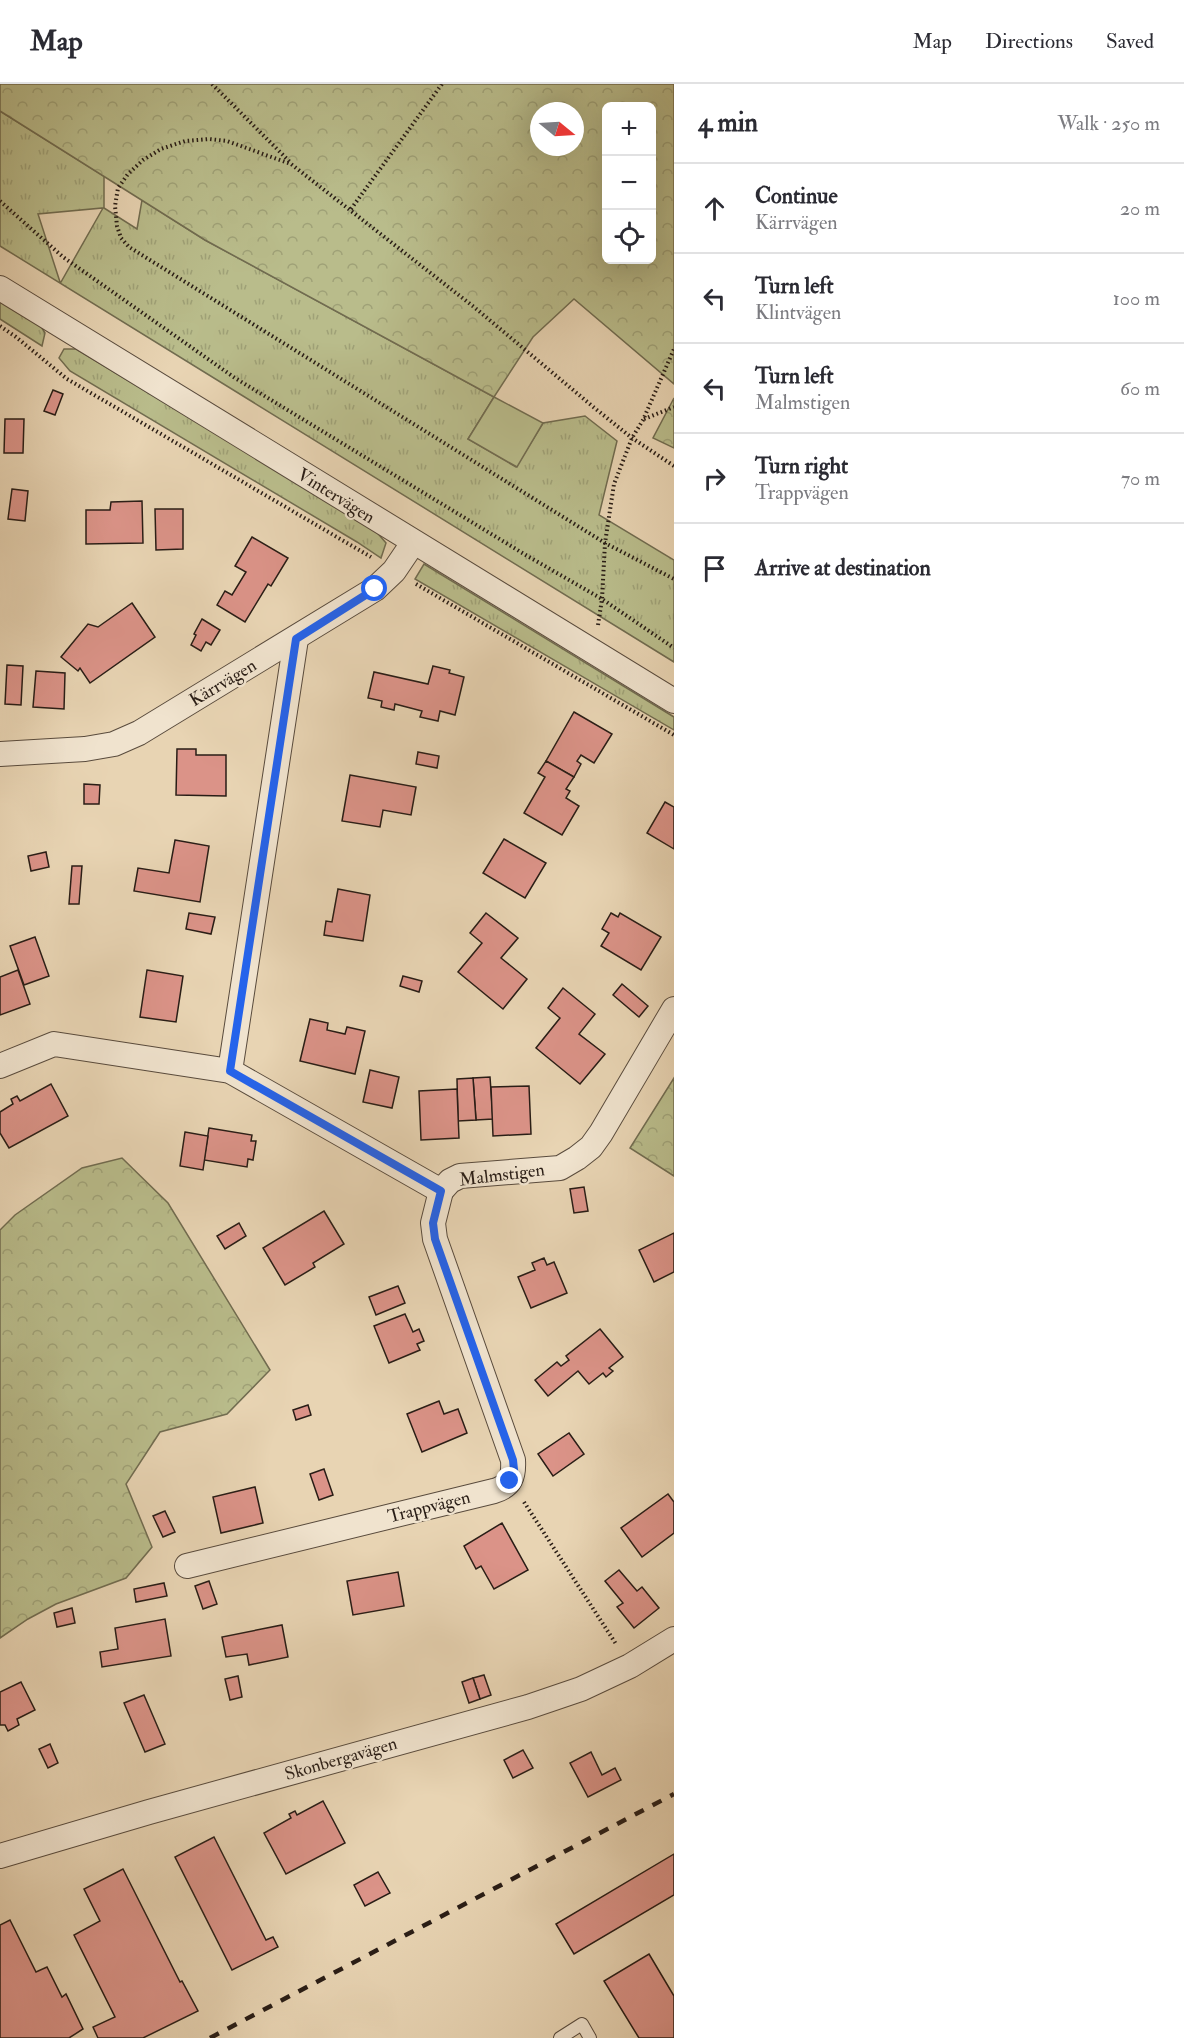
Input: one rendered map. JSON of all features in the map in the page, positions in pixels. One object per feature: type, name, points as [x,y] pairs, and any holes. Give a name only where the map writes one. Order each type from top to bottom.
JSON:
[{"type":"street","name":"Vintervägen","points":[[0,288],[674,701]]},
{"type":"street","name":"Kärrvägen","points":[[0,754],[85,749],[114,744],[139,733],[375,589],[394,571],[413,543]]},
{"type":"street","points":[[230,1071],[296,639]]},
{"type":"street","name":"Malmstigen","points":[[0,1066],[54,1044],[230,1071],[441,1191],[450,1181],[460,1176],[560,1168],[577,1158],[591,1147],[601,1133],[674,1009]]},
{"type":"street","points":[[441,1191],[433,1223],[435,1239],[513,1460],[514,1470],[510,1481]]},
{"type":"street","name":"Trappvägen","points":[[188,1566],[495,1491],[504,1488],[510,1481]]},
{"type":"street","name":"Skonbergavägen","points":[[0,1856],[528,1707],[581,1689],[630,1666],[674,1639]]},
{"type":"lane","points":[[560,2038],[582,2024],[590,2038]]},
{"type":"path","points":[[212,84],[291,164],[474,307],[632,438],[674,466]]},
{"type":"path","points":[[351,209],[441,84]]},
{"type":"path","points":[[291,164],[227,141],[209,139],[185,141],[161,149],[143,160],[128,174],[118,188],[115,206],[121,238],[129,247],[150,261],[605,543],[674,579]]},
{"type":"path","points":[[0,201],[63,256],[235,378],[602,599],[674,648]]},
{"type":"path","points":[[0,327],[16,337],[67,379],[674,735]]},
{"type":"path","points":[[594,653],[602,599],[605,543],[614,484],[632,438],[643,420],[674,349]]},
{"type":"path","points":[[643,420],[674,406]]},
{"type":"path","points":[[510,1481],[605,1625]]},
{"type":"green space","points":[[0,84],[674,84],[674,384],[574,299],[533,337],[494,397],[205,240],[0,111]]},
{"type":"green space","points":[[0,111],[104,176],[104,208],[137,229],[142,200],[205,240],[494,397],[468,439],[516,467],[543,423],[585,416],[617,441],[599,515],[674,560],[674,662],[0,246]],"holes":[[[103,208],[61,282],[38,214]]]},
{"type":"green space","points":[[0,299],[39,323],[45,333],[42,346],[0,319]]},
{"type":"green space","points":[[64,349],[76,349],[374,529],[386,543],[381,558],[70,371],[59,358]]},
{"type":"green space","points":[[494,397],[543,423],[517,467],[468,439]]},
{"type":"green space","points":[[674,398],[674,448],[653,438]]},
{"type":"green space","points":[[424,564],[674,717],[674,730],[415,579]]},
{"type":"green space","points":[[674,1078],[674,1176],[630,1148]]},
{"type":"green space","points":[[122,1158],[168,1203],[270,1370],[227,1414],[160,1432],[126,1484],[152,1547],[126,1578],[56,1604],[0,1638],[0,1230],[15,1215],[82,1168]]},
{"type":"building","points":[[53,390],[63,394],[55,415],[44,411]]},
{"type":"building","points":[[5,419],[24,419],[23,453],[4,453]]},
{"type":"building","points":[[12,489],[28,491],[25,521],[8,519]]},
{"type":"building","points":[[142,501],[143,543],[86,544],[86,510],[110,510],[111,502]]},
{"type":"building","points":[[155,509],[183,509],[183,549],[156,550]]},
{"type":"building","points":[[252,537],[288,558],[271,586],[268,584],[245,622],[217,605],[225,591],[232,595],[246,572],[235,566]]},
{"type":"building","points":[[132,603],[155,637],[90,683],[80,668],[78,671],[61,657],[88,624],[98,627]]},
{"type":"building","points":[[202,619],[220,630],[211,645],[206,642],[201,651],[191,645]]},
{"type":"building","points":[[7,665],[23,666],[21,705],[5,704]]},
{"type":"building","points":[[433,666],[450,670],[449,673],[464,677],[455,715],[440,711],[438,721],[420,717],[422,711],[395,704],[394,710],[381,707],[382,701],[368,698],[374,672],[428,684]]},
{"type":"building","points":[[36,671],[65,673],[64,709],[33,707]]},
{"type":"building","points":[[574,712],[612,734],[594,763],[581,755],[577,761],[581,764],[574,777],[546,761]]},
{"type":"building","points":[[177,749],[196,749],[196,755],[226,755],[226,796],[176,795]]},
{"type":"building","points":[[418,752],[439,756],[437,768],[416,764]]},
{"type":"building","points":[[546,761],[574,777],[566,789],[570,791],[566,798],[579,806],[562,835],[524,813],[545,777],[538,773]]},
{"type":"building","points":[[350,775],[416,787],[411,815],[383,810],[380,827],[342,821]]},
{"type":"building","points":[[84,784],[100,785],[99,804],[84,804]]},
{"type":"building","points":[[665,802],[674,807],[674,849],[647,833]]},
{"type":"building","points":[[504,839],[546,863],[525,898],[483,873]]},
{"type":"building","points":[[175,840],[209,846],[200,902],[134,891],[138,868],[169,873]]},
{"type":"building","points":[[46,852],[49,867],[31,871],[28,856]]},
{"type":"building","points":[[72,866],[82,866],[79,904],[69,904]]},
{"type":"building","points":[[338,889],[370,895],[363,941],[324,935],[326,921],[332,922]]},
{"type":"building","points":[[189,913],[215,917],[211,934],[186,929]]},
{"type":"building","points":[[486,913],[518,938],[501,958],[527,979],[503,1009],[458,972],[482,943],[470,933]]},
{"type":"building","points":[[611,913],[618,917],[620,913],[661,937],[641,970],[601,946],[609,933],[602,929]]},
{"type":"building","points":[[35,937],[49,976],[24,985],[10,946]]},
{"type":"building","points":[[18,970],[30,1004],[0,1015],[0,977]]},
{"type":"building","points":[[147,970],[183,976],[176,1022],[140,1017]]},
{"type":"building","points":[[403,976],[422,981],[419,992],[400,986]]},
{"type":"building","points":[[622,984],[648,1006],[639,1017],[613,995]]},
{"type":"building","points":[[563,988],[595,1014],[579,1034],[605,1054],[580,1084],[536,1048],[560,1018],[548,1008]]},
{"type":"building","points":[[310,1019],[328,1023],[327,1030],[345,1034],[347,1027],[365,1031],[355,1074],[300,1061]]},
{"type":"building","points":[[370,1070],[399,1077],[392,1108],[363,1102]]},
{"type":"building","points":[[490,1077],[493,1119],[476,1120],[473,1078]]},
{"type":"building","points":[[473,1078],[476,1120],[458,1121],[457,1079]]},
{"type":"building","points":[[51,1084],[68,1116],[9,1148],[0,1133],[0,1112],[13,1104],[11,1099],[17,1096],[20,1101]]},
{"type":"building","points":[[529,1086],[531,1134],[493,1136],[491,1087]]},
{"type":"building","points":[[457,1089],[459,1138],[421,1140],[419,1091]]},
{"type":"building","points":[[209,1128],[252,1135],[251,1141],[256,1141],[253,1160],[248,1159],[247,1167],[204,1160]]},
{"type":"building","points":[[185,1132],[208,1136],[203,1170],[180,1166]]},
{"type":"building","points":[[584,1187],[588,1211],[574,1213],[570,1189]]},
{"type":"building","points":[[324,1211],[344,1244],[313,1263],[315,1267],[285,1285],[263,1248]]},
{"type":"building","points":[[239,1223],[246,1236],[225,1249],[217,1236]]},
{"type":"building","points":[[674,1233],[674,1272],[654,1282],[639,1250]]},
{"type":"building","points":[[544,1258],[547,1265],[554,1262],[567,1293],[531,1308],[518,1277],[535,1270],[532,1263]]},
{"type":"building","points":[[398,1286],[405,1303],[376,1315],[369,1297]]},
{"type":"building","points":[[405,1314],[413,1332],[419,1329],[424,1341],[417,1344],[420,1350],[389,1363],[374,1326]]},
{"type":"building","points":[[600,1329],[623,1357],[609,1368],[613,1371],[606,1377],[603,1373],[589,1384],[578,1371],[548,1396],[535,1380],[557,1362],[561,1366],[569,1360],[566,1356]]},
{"type":"building","points":[[439,1401],[444,1414],[458,1409],[467,1433],[422,1452],[407,1414]]},
{"type":"building","points":[[308,1405],[311,1415],[296,1420],[293,1410]]},
{"type":"building","points":[[569,1433],[584,1454],[553,1476],[538,1454]]},
{"type":"building","points":[[324,1469],[333,1495],[319,1500],[310,1474]]},
{"type":"building","points":[[255,1487],[263,1523],[221,1533],[213,1497]]},
{"type":"building","points":[[668,1494],[674,1502],[674,1533],[642,1557],[621,1528]]},
{"type":"building","points":[[165,1511],[175,1532],[163,1537],[153,1516]]},
{"type":"building","points":[[502,1523],[528,1570],[494,1589],[481,1566],[476,1569],[464,1546]]},
{"type":"building","points":[[619,1570],[637,1591],[642,1587],[659,1608],[634,1628],[617,1607],[623,1603],[605,1581]]},
{"type":"building","points":[[398,1572],[404,1606],[353,1615],[347,1581]]},
{"type":"building","points":[[209,1581],[217,1604],[203,1609],[195,1586]]},
{"type":"building","points":[[164,1583],[167,1596],[136,1602],[134,1589]]},
{"type":"building","points":[[72,1608],[75,1623],[57,1627],[54,1613]]},
{"type":"building","points":[[165,1619],[171,1656],[102,1667],[100,1652],[118,1649],[115,1628]]},
{"type":"building","points":[[282,1625],[288,1657],[249,1665],[247,1654],[226,1657],[222,1637]]},
{"type":"building","points":[[484,1675],[491,1695],[480,1699],[473,1678]]},
{"type":"building","points":[[238,1676],[242,1697],[230,1700],[225,1679]]},
{"type":"building","points":[[473,1678],[480,1699],[469,1703],[462,1682]]},
{"type":"building","points":[[21,1682],[35,1710],[17,1719],[19,1725],[8,1731],[5,1725],[0,1725],[0,1692]]},
{"type":"building","points":[[144,1695],[165,1744],[145,1752],[124,1703]]},
{"type":"building","points":[[50,1744],[58,1763],[48,1768],[39,1749]]},
{"type":"building","points":[[523,1750],[533,1768],[513,1778],[504,1760]]},
{"type":"building","points":[[591,1752],[602,1775],[615,1768],[621,1780],[588,1797],[570,1763]]},
{"type":"building","points":[[323,1801],[345,1843],[286,1874],[264,1833],[291,1818],[289,1814],[295,1811],[297,1815]]},
{"type":"building","points":[[214,1837],[266,1940],[273,1937],[278,1947],[232,1970],[175,1857]]},
{"type":"building","points":[[674,1854],[674,1895],[574,1954],[556,1924]]},
{"type":"building","points":[[123,1869],[180,1982],[182,1981],[198,2011],[143,2038],[98,2038],[93,2027],[115,2017],[74,1935],[100,1921],[84,1889]]},
{"type":"building","points":[[378,1872],[390,1893],[365,1906],[354,1885]]},
{"type":"building","points":[[10,1920],[36,1972],[47,1967],[62,1997],[66,1994],[83,2029],[69,2038],[0,2038],[0,1925]]},
{"type":"building","points":[[649,1954],[674,1996],[674,2038],[639,2038],[604,1981]]},
{"type":"railway","points":[[210,2038],[674,1794]]},
{"type":"route","points":[[375,589],[296,639],[230,1071],[441,1191],[433,1223],[435,1239],[513,1460],[514,1470],[510,1481]]}]
